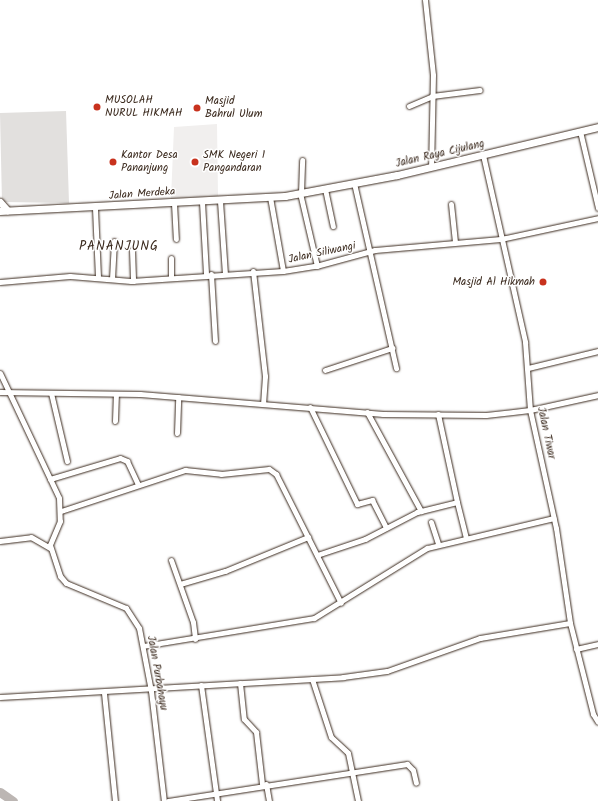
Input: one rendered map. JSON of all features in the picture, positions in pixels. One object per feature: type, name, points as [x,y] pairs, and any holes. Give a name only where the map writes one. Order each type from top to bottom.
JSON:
[{"type":"highway","name":"Jalan Raya Cijulang","points":[[286,196],[431,167],[598,126]]},
{"type":"highway","name":"Jalan Merdeka","points":[[3,210],[95,208],[286,196]]},
{"type":"highway","points":[[0,202],[3,210]]},
{"type":"street","points":[[425,1],[432,96],[431,167]]},
{"type":"street","points":[[409,106],[432,96],[480,90]]},
{"type":"street","points":[[580,131],[598,208]]},
{"type":"street","name":"Jalan Tiwar","points":[[483,155],[528,368],[530,410],[554,518],[570,622],[593,714],[598,722]]},
{"type":"street","points":[[302,160],[300,193],[317,266]]},
{"type":"street","points":[[354,183],[368,252],[396,368]]},
{"type":"street","points":[[325,189],[333,226]]},
{"type":"street","points":[[270,197],[283,271]]},
{"type":"street","points":[[220,200],[225,274]]},
{"type":"street","points":[[202,202],[215,341]]},
{"type":"street","points":[[174,203],[176,239]]},
{"type":"street","points":[[451,204],[455,242]]},
{"type":"street","points":[[95,208],[98,276]]},
{"type":"street","name":"Jalan Siliwangi","points":[[0,282],[98,276],[133,281],[209,274],[283,271],[317,266],[368,252],[455,242],[501,239],[598,218]]},
{"type":"street","points":[[112,279],[114,240]]},
{"type":"street","points":[[132,250],[133,281]]},
{"type":"street","points":[[171,258],[171,278]]},
{"type":"street","points":[[253,272],[265,376],[263,403]]},
{"type":"street","points":[[325,370],[392,348]]},
{"type":"street","points":[[528,368],[598,351]]},
{"type":"street","points":[[0,373],[11,393],[50,479],[61,511],[50,548],[31,537],[0,541]]},
{"type":"street","points":[[0,392],[116,394],[178,397],[367,412],[438,414],[530,410],[598,394]]},
{"type":"street","points":[[51,393],[67,461]]},
{"type":"street","points":[[114,421],[116,394]]},
{"type":"street","points":[[177,433],[178,397]]},
{"type":"street","points":[[310,407],[356,504],[372,500],[386,528]]},
{"type":"street","points":[[367,412],[421,511]]},
{"type":"street","points":[[438,414],[466,538]]},
{"type":"street","points":[[50,479],[120,458],[127,461],[138,485]]},
{"type":"street","points":[[61,511],[189,469],[222,474],[269,469],[308,537],[341,604]]},
{"type":"street","points":[[317,555],[386,528],[421,511],[457,502]]},
{"type":"street","points":[[143,646],[308,620],[341,604],[438,544],[554,518]]},
{"type":"street","points":[[431,522],[438,544]]},
{"type":"street","points":[[180,584],[308,537]]},
{"type":"street","name":"Jalan Purbahayu","points":[[50,548],[54,564],[66,583],[126,608],[138,628],[143,646],[151,691],[164,801]]},
{"type":"street","points":[[171,560],[180,584],[195,639]]},
{"type":"street","points":[[0,698],[151,691],[201,685],[312,679],[387,671],[480,638],[570,622]]},
{"type":"street","points":[[576,650],[598,644]]},
{"type":"street","points":[[312,679],[331,737],[348,753],[358,801]]},
{"type":"street","points":[[240,683],[244,719],[256,732],[264,784],[269,801]]},
{"type":"street","points":[[201,685],[218,801]]},
{"type":"street","points":[[104,693],[115,801]]},
{"type":"street","points":[[168,801],[264,784],[306,782],[351,771],[407,764],[413,770],[416,783]]},
{"type":"shaded area","points":[[66,111],[69,203],[2,202],[0,113]]},
{"type":"shaded area","name":"SMK Negeri 1 Pangandaran","points":[[217,124],[218,196],[171,199],[174,127]]},
{"type":"waterway","points":[[0,792],[13,801]]},
{"type":"place","name":"MUSOLAH NURUL HIKMAH","points":[[97,107]]},
{"type":"place","name":"Masjid Bahrul Ulum","points":[[197,108]]},
{"type":"place","name":"Kantor Desa Pananjung","points":[[113,162]]},
{"type":"place","name":"SMK Negeri 1 Pangandaran","points":[[195,162]]},
{"type":"place","name":"Masjid Al Hikmah","points":[[543,282]]},
{"type":"district","name":"PANANJUNG","points":[[119,247]]}]
